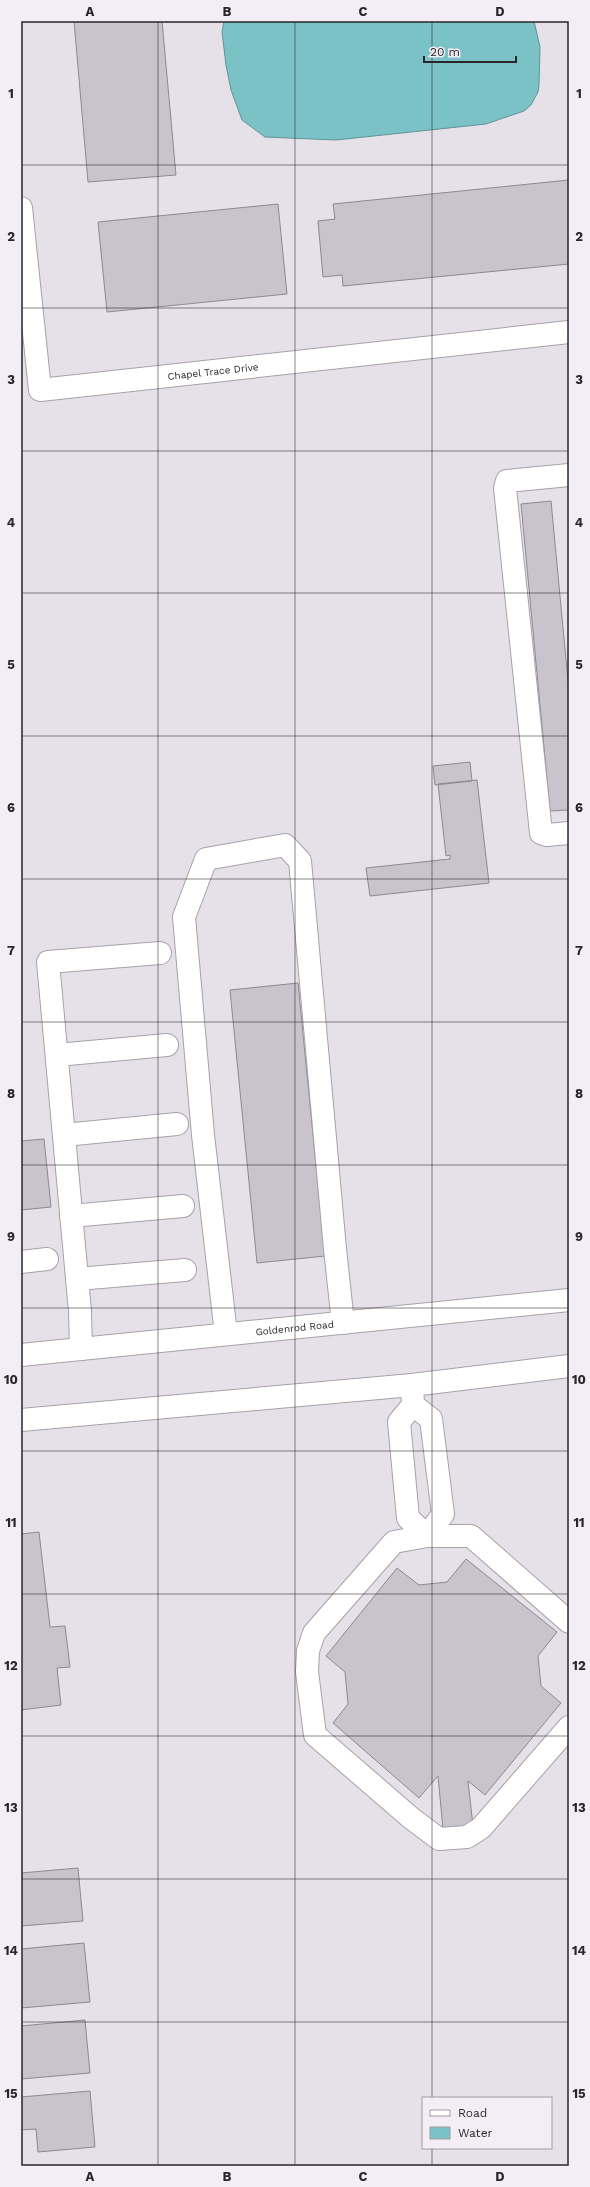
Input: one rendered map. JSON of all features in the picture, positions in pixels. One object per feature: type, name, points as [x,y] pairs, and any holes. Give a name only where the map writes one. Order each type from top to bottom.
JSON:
[{"type":"main road","name":"Chapel Trace Drive","points":[[21,208],[40,390],[569,332]]},
{"type":"main road","points":[[569,475],[507,481],[505,488],[541,833],[547,835],[569,833]]},
{"type":"main road","points":[[226,1334],[203,1135],[184,917],[206,859],[285,845],[300,861],[343,1323]]},
{"type":"main road","points":[[81,1349],[77,1280],[48,962],[160,953]]},
{"type":"main road","points":[[57,1055],[167,1044]]},
{"type":"main road","points":[[64,1135],[177,1124]]},
{"type":"main road","points":[[71,1216],[183,1206]]},
{"type":"main road","points":[[21,1262],[47,1259]]},
{"type":"main road","points":[[77,1280],[186,1270]]},
{"type":"main road","name":"Goldenrod Road","points":[[21,1355],[569,1300]]},
{"type":"main road","points":[[21,1420],[412,1395],[569,1366]]},
{"type":"main road","points":[[412,1395],[399,1422],[408,1518],[427,1536]]},
{"type":"main road","points":[[412,1395],[430,1419],[443,1514],[427,1536]]},
{"type":"main road","points":[[569,1622],[471,1536],[427,1536],[394,1542],[314,1633],[308,1651],[307,1672],[315,1735],[411,1818],[439,1839],[466,1837],[481,1828],[569,1727]]},
{"type":"water","points":[[224,21],[534,21],[540,47],[538,92],[531,105],[524,111],[486,124],[336,140],[265,137],[242,120],[231,90],[222,32]]},
{"type":"building","points":[[74,21],[162,21],[176,175],[88,182]]},
{"type":"building","points":[[569,180],[569,264],[343,286],[342,275],[323,277],[318,221],[335,219],[333,204]]},
{"type":"building","points":[[278,204],[287,294],[107,312],[98,222]]},
{"type":"building","points":[[551,501],[569,691],[569,810],[550,811],[521,504]]},
{"type":"building","points":[[470,762],[472,781],[435,785],[433,766]]},
{"type":"building","points":[[477,780],[489,883],[370,896],[366,868],[450,859],[450,855],[446,856],[438,784]]},
{"type":"building","points":[[298,983],[325,1256],[257,1263],[230,990]]},
{"type":"building","points":[[44,1139],[51,1207],[21,1210],[21,1141]]},
{"type":"building","points":[[39,1532],[50,1627],[65,1626],[70,1667],[57,1668],[61,1705],[21,1710],[21,1534]]},
{"type":"building","points":[[466,1559],[557,1632],[538,1656],[541,1686],[561,1703],[485,1795],[468,1781],[473,1826],[443,1829],[438,1776],[419,1798],[333,1723],[348,1704],[345,1672],[326,1656],[397,1568],[419,1585],[447,1582]]},
{"type":"building","points":[[78,1868],[83,1921],[21,1926],[21,1873]]},
{"type":"building","points":[[84,1943],[90,2002],[21,2008],[21,1949]]},
{"type":"building","points":[[85,2020],[90,2073],[21,2079],[21,2026]]},
{"type":"building","points":[[90,2091],[95,2147],[38,2152],[36,2129],[21,2130],[21,2097]]}]
